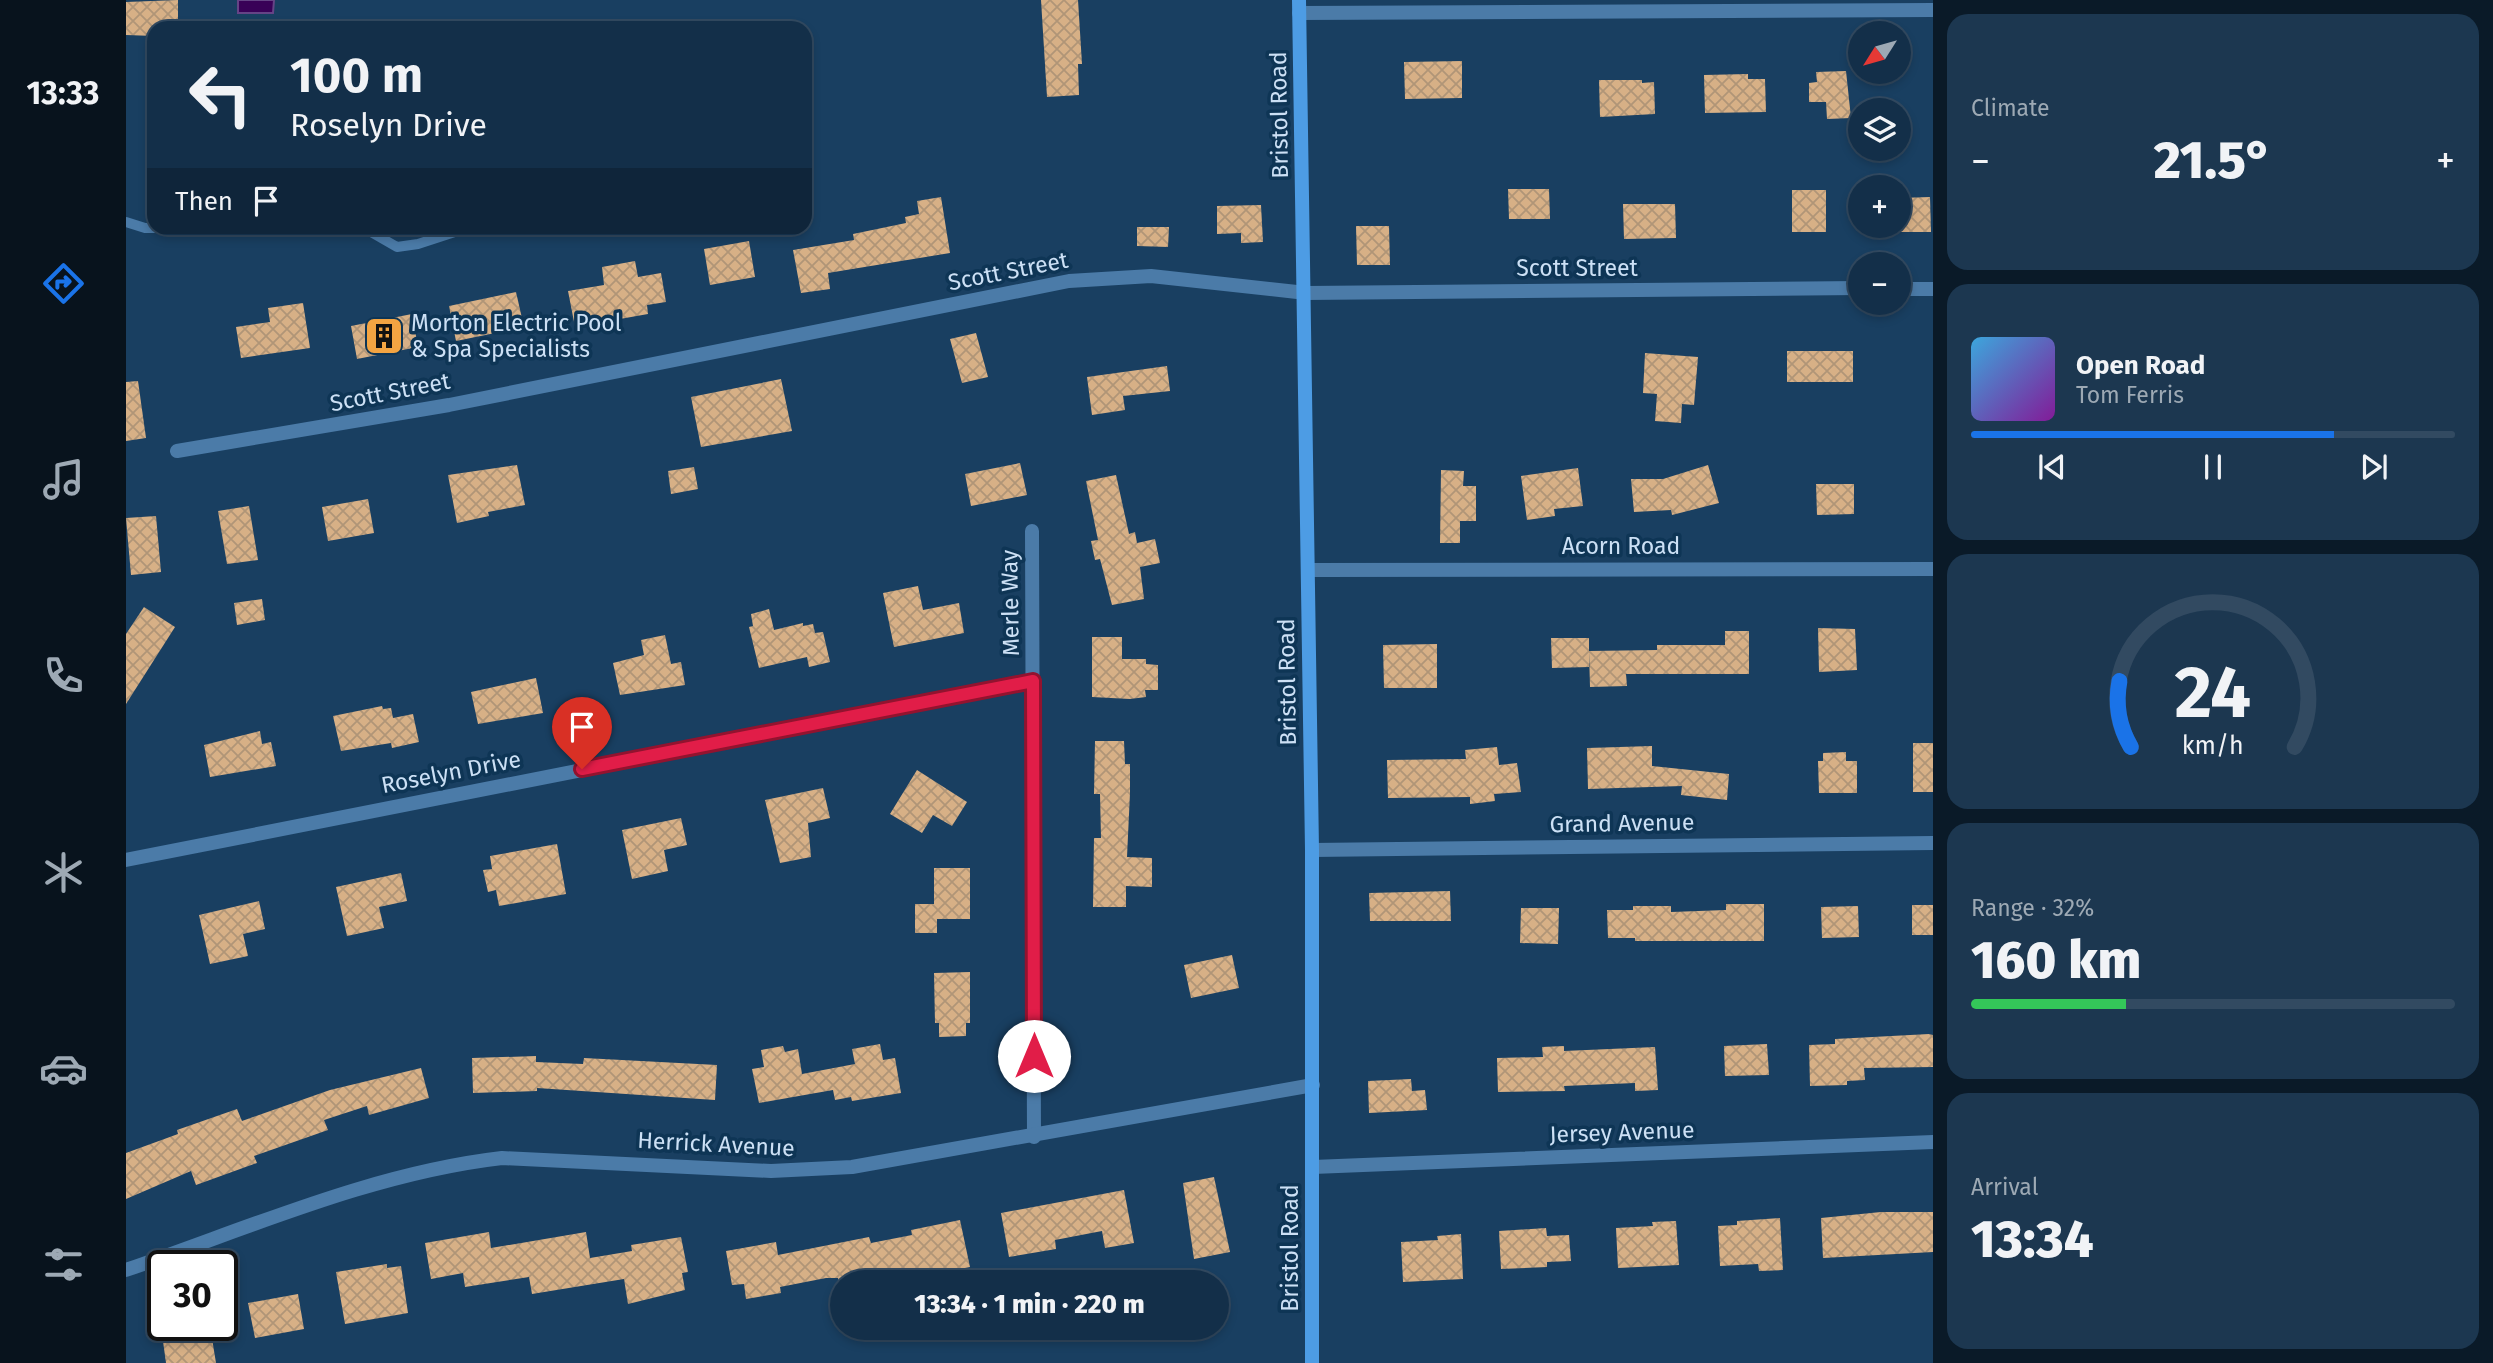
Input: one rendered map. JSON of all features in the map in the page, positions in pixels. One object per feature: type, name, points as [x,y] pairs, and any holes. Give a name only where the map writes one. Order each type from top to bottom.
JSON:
[{"type":"main road","name":"Bristol Road","points":[[1299,6],[1306,293],[1312,850],[1312,1363]]},
{"type":"street","points":[[1299,6],[1933,10]]},
{"type":"street","name":"Scott Street","points":[[177,451],[449,405],[1069,281],[1151,276],[1306,293],[1848,288]]},
{"type":"street","points":[[1911,289],[1933,289]]},
{"type":"street","name":"Merle Way","points":[[1032,531],[1034,1136]]},
{"type":"street","name":"Acorn Road","points":[[1309,570],[1933,569]]},
{"type":"street","name":"Roselyn Drive","points":[[126,860],[1033,681]]},
{"type":"street","name":"Grand Avenue","points":[[1312,850],[1933,844]]},
{"type":"street","name":"Herrick Avenue","points":[[126,1270],[394,1178],[463,1163],[502,1158],[812,1171],[852,1167],[1034,1136],[1313,1085]]},
{"type":"street","name":"Jersey Avenue","points":[[1313,1167],[1933,1142]]},
{"type":"lane","points":[[126,222],[147,228]]},
{"type":"lane","points":[[376,235],[397,247],[418,244],[446,235]]},
{"type":"shaded area","points":[[238,0],[274,0],[273,13],[238,13]]},
{"type":"building","points":[[178,0],[178,21],[147,21],[147,36],[126,35],[126,2]]},
{"type":"building","points":[[1041,0],[1078,0],[1082,64],[1078,64],[1079,95],[1047,97]]},
{"type":"building","points":[[1462,61],[1462,98],[1405,99],[1404,62]]},
{"type":"building","points":[[1846,71],[1848,118],[1827,119],[1826,102],[1809,102],[1809,83],[1817,82],[1816,72]]},
{"type":"building","points":[[1748,74],[1748,79],[1765,79],[1766,112],[1705,113],[1704,75]]},
{"type":"building","points":[[1599,80],[1654,82],[1655,114],[1600,117]]},
{"type":"building","points":[[1508,189],[1549,189],[1550,219],[1509,219]]},
{"type":"building","points":[[1792,190],[1826,190],[1826,232],[1792,232]]},
{"type":"building","points":[[941,197],[950,253],[828,273],[830,289],[801,293],[793,250],[854,240],[853,234],[906,223],[905,217],[919,214],[917,201]]},
{"type":"building","points":[[1930,197],[1931,232],[1911,232],[1911,198]]},
{"type":"building","points":[[1623,204],[1675,204],[1676,238],[1624,239]]},
{"type":"building","points":[[1261,205],[1263,242],[1241,243],[1241,233],[1217,234],[1217,206]]},
{"type":"building","points":[[1356,226],[1389,226],[1390,265],[1357,265]]},
{"type":"building","points":[[1137,227],[1169,227],[1168,247],[1137,246]]},
{"type":"building","points":[[749,241],[755,277],[710,285],[704,249]]},
{"type":"building","points":[[635,261],[638,277],[661,273],[666,302],[647,305],[648,314],[575,327],[568,291],[604,285],[602,267]]},
{"type":"building","points":[[516,292],[524,327],[456,341],[449,306]]},
{"type":"building","points":[[303,303],[310,348],[241,358],[236,327],[270,322],[268,308]]},
{"type":"building","name":"Morton Electric Pool & Spa Specialists","points":[[412,314],[418,347],[357,359],[351,326]]},
{"type":"building","points":[[976,333],[988,377],[962,383],[950,339]]},
{"type":"building","points":[[1787,351],[1853,351],[1853,382],[1787,382]]},
{"type":"building","points":[[1645,353],[1698,357],[1694,405],[1682,404],[1681,423],[1655,421],[1657,394],[1643,393]]},
{"type":"building","points":[[1167,366],[1170,391],[1123,396],[1125,410],[1092,415],[1087,377]]},
{"type":"building","points":[[781,379],[792,431],[701,447],[691,397]]},
{"type":"building","points":[[138,381],[146,438],[126,441],[126,382]]},
{"type":"building","points":[[1020,463],[1027,495],[971,506],[965,474]]},
{"type":"building","points":[[517,465],[525,505],[488,512],[489,516],[457,523],[448,475]]},
{"type":"building","points":[[1708,465],[1719,503],[1672,515],[1671,510],[1634,512],[1631,479],[1663,479]]},
{"type":"building","points":[[694,467],[698,489],[671,494],[668,471]]},
{"type":"building","points":[[1578,468],[1583,506],[1554,509],[1555,516],[1527,520],[1521,476]]},
{"type":"building","points":[[1441,470],[1464,471],[1463,486],[1476,486],[1476,521],[1460,521],[1460,543],[1440,543]]},
{"type":"building","points":[[1116,475],[1129,534],[1135,532],[1137,543],[1155,539],[1160,563],[1140,567],[1144,599],[1112,605],[1100,559],[1095,560],[1091,541],[1098,540],[1086,481]]},
{"type":"building","points":[[1816,484],[1854,484],[1854,514],[1817,515]]},
{"type":"building","points":[[368,499],[374,533],[328,541],[322,507]]},
{"type":"building","points":[[249,506],[258,560],[227,564],[218,511]]},
{"type":"building","points":[[156,516],[161,572],[131,575],[126,518]]},
{"type":"building","points":[[918,586],[923,610],[959,603],[964,633],[894,647],[883,593]]},
{"type":"building","points":[[262,599],[265,620],[237,625],[234,603]]},
{"type":"building","points":[[144,607],[175,627],[126,704],[126,634]]},
{"type":"building","points":[[769,609],[774,630],[803,623],[803,626],[813,624],[815,633],[823,632],[830,662],[809,667],[807,657],[759,668],[749,627],[753,626],[751,614]]},
{"type":"building","points":[[1818,628],[1855,629],[1857,670],[1819,672]]},
{"type":"building","points":[[1725,631],[1749,631],[1749,674],[1626,674],[1627,686],[1590,687],[1589,651],[1657,650],[1657,645],[1725,645]]},
{"type":"building","points":[[665,635],[671,664],[681,662],[685,685],[620,695],[613,663],[644,655],[641,640]]},
{"type":"building","points":[[1092,637],[1122,637],[1122,659],[1146,659],[1146,664],[1158,665],[1158,690],[1145,690],[1146,697],[1130,699],[1092,697]]},
{"type":"building","points":[[1551,638],[1589,638],[1589,667],[1552,668]]},
{"type":"building","points":[[1437,644],[1437,688],[1384,688],[1383,645]]},
{"type":"building","points":[[536,678],[543,713],[478,724],[471,692]]},
{"type":"building","points":[[382,706],[383,709],[391,708],[393,718],[413,714],[419,742],[392,748],[391,743],[341,751],[333,716]]},
{"type":"building","points":[[260,731],[262,744],[271,742],[276,766],[210,777],[204,745]]},
{"type":"building","points":[[1095,741],[1124,741],[1125,764],[1130,764],[1127,857],[1152,858],[1152,887],[1126,886],[1126,907],[1093,907],[1094,838],[1101,838],[1100,794],[1094,794]]},
{"type":"building","points":[[1913,743],[1933,743],[1933,792],[1913,792]]},
{"type":"building","points":[[1652,746],[1652,766],[1729,774],[1727,800],[1681,795],[1682,786],[1588,789],[1587,748]]},
{"type":"building","points":[[1497,747],[1499,765],[1517,763],[1521,792],[1494,794],[1495,801],[1470,804],[1470,797],[1388,798],[1387,760],[1466,759],[1465,750]]},
{"type":"building","points":[[1846,752],[1846,761],[1857,761],[1857,793],[1819,793],[1818,761],[1823,761],[1823,753]]},
{"type":"building","points":[[917,770],[967,802],[952,826],[933,815],[922,833],[890,814]]},
{"type":"building","points":[[823,788],[830,818],[808,823],[811,857],[780,863],[765,800]]},
{"type":"building","points":[[681,818],[687,845],[664,850],[668,871],[632,879],[622,830]]},
{"type":"building","points":[[557,844],[566,894],[499,906],[496,890],[488,892],[483,870],[492,869],[490,856]]},
{"type":"building","points":[[934,868],[970,868],[970,919],[937,919],[937,933],[915,933],[915,904],[934,904]]},
{"type":"building","points":[[401,873],[407,901],[379,907],[384,928],[347,936],[336,887]]},
{"type":"building","points":[[1450,891],[1451,921],[1370,921],[1369,893]]},
{"type":"building","points":[[259,901],[265,929],[243,934],[248,956],[210,964],[199,915]]},
{"type":"building","points":[[1726,904],[1764,904],[1764,941],[1635,941],[1635,938],[1608,938],[1607,910],[1633,910],[1633,906],[1671,906],[1671,912],[1726,910]]},
{"type":"building","points":[[1912,905],[1933,905],[1933,935],[1912,935]]},
{"type":"building","points":[[1858,906],[1859,937],[1822,938],[1821,907]]},
{"type":"building","points":[[1521,908],[1559,908],[1558,944],[1520,943]]},
{"type":"building","points":[[1232,955],[1239,988],[1191,998],[1184,965]]},
{"type":"building","points":[[970,972],[970,1023],[966,1023],[966,1036],[939,1037],[939,1023],[935,1023],[934,973]]},
{"type":"building","points":[[1933,1035],[1933,1067],[1864,1068],[1865,1080],[1847,1081],[1847,1085],[1810,1086],[1809,1045],[1835,1044],[1835,1039]]},
{"type":"building","points":[[880,1044],[883,1060],[895,1058],[901,1093],[852,1101],[851,1097],[835,1100],[833,1090],[759,1103],[752,1069],[764,1067],[761,1050],[783,1046],[785,1052],[798,1049],[802,1074],[855,1064],[852,1049]]},
{"type":"building","points":[[1767,1044],[1769,1075],[1725,1076],[1724,1046]]},
{"type":"building","points":[[1564,1046],[1564,1051],[1655,1047],[1658,1090],[1635,1091],[1635,1083],[1564,1086],[1565,1091],[1498,1092],[1497,1058],[1543,1057],[1542,1047]]},
{"type":"building","points":[[536,1056],[536,1062],[583,1064],[584,1058],[717,1065],[715,1100],[537,1088],[537,1091],[473,1093],[472,1058]]},
{"type":"building","points":[[421,1068],[429,1098],[369,1115],[367,1106],[324,1120],[328,1130],[254,1156],[257,1163],[196,1185],[191,1171],[126,1199],[126,1153],[178,1134],[177,1130],[237,1109],[242,1121],[330,1090]]},
{"type":"building","points":[[1411,1079],[1412,1091],[1425,1090],[1427,1110],[1369,1113],[1368,1081]]},
{"type":"building","points":[[1214,1177],[1230,1252],[1194,1259],[1183,1183]]},
{"type":"building","points":[[1124,1190],[1134,1243],[1105,1248],[1102,1231],[1055,1240],[1056,1249],[1009,1257],[1001,1213]]},
{"type":"building","points":[[1881,1212],[1933,1212],[1933,1252],[1823,1258],[1821,1218]]},
{"type":"building","points":[[1780,1218],[1783,1270],[1759,1271],[1758,1264],[1720,1266],[1718,1226],[1737,1225],[1737,1221]]},
{"type":"building","points":[[960,1220],[970,1267],[955,1270],[830,1270],[830,1278],[780,1287],[781,1293],[746,1299],[744,1284],[732,1285],[726,1251],[776,1242],[778,1255],[869,1237],[871,1243],[912,1235],[911,1230]]},
{"type":"building","points":[[1676,1221],[1679,1265],[1618,1268],[1616,1228],[1653,1226],[1652,1222]]},
{"type":"building","points":[[1546,1228],[1547,1236],[1569,1235],[1571,1261],[1547,1262],[1547,1267],[1501,1269],[1499,1231]]},
{"type":"building","points":[[489,1232],[491,1248],[586,1232],[590,1258],[632,1251],[631,1245],[681,1237],[688,1272],[682,1273],[685,1290],[628,1304],[624,1279],[532,1294],[529,1277],[465,1287],[463,1273],[431,1279],[425,1243]]},
{"type":"building","points":[[1461,1234],[1463,1279],[1403,1282],[1401,1242],[1438,1240],[1437,1236]]},
{"type":"building","points":[[387,1264],[387,1268],[401,1266],[408,1313],[345,1324],[336,1272]]},
{"type":"building","points":[[298,1294],[304,1329],[255,1338],[248,1303]]},
{"type":"building","points":[[163,1341],[212,1341],[216,1363],[166,1363]]},
{"type":"place","name":"Morton Electric Pool & Spa Specialists","points":[[384,336]]},
{"type":"route","points":[[582,769],[1033,681],[1034,1056]]}]
